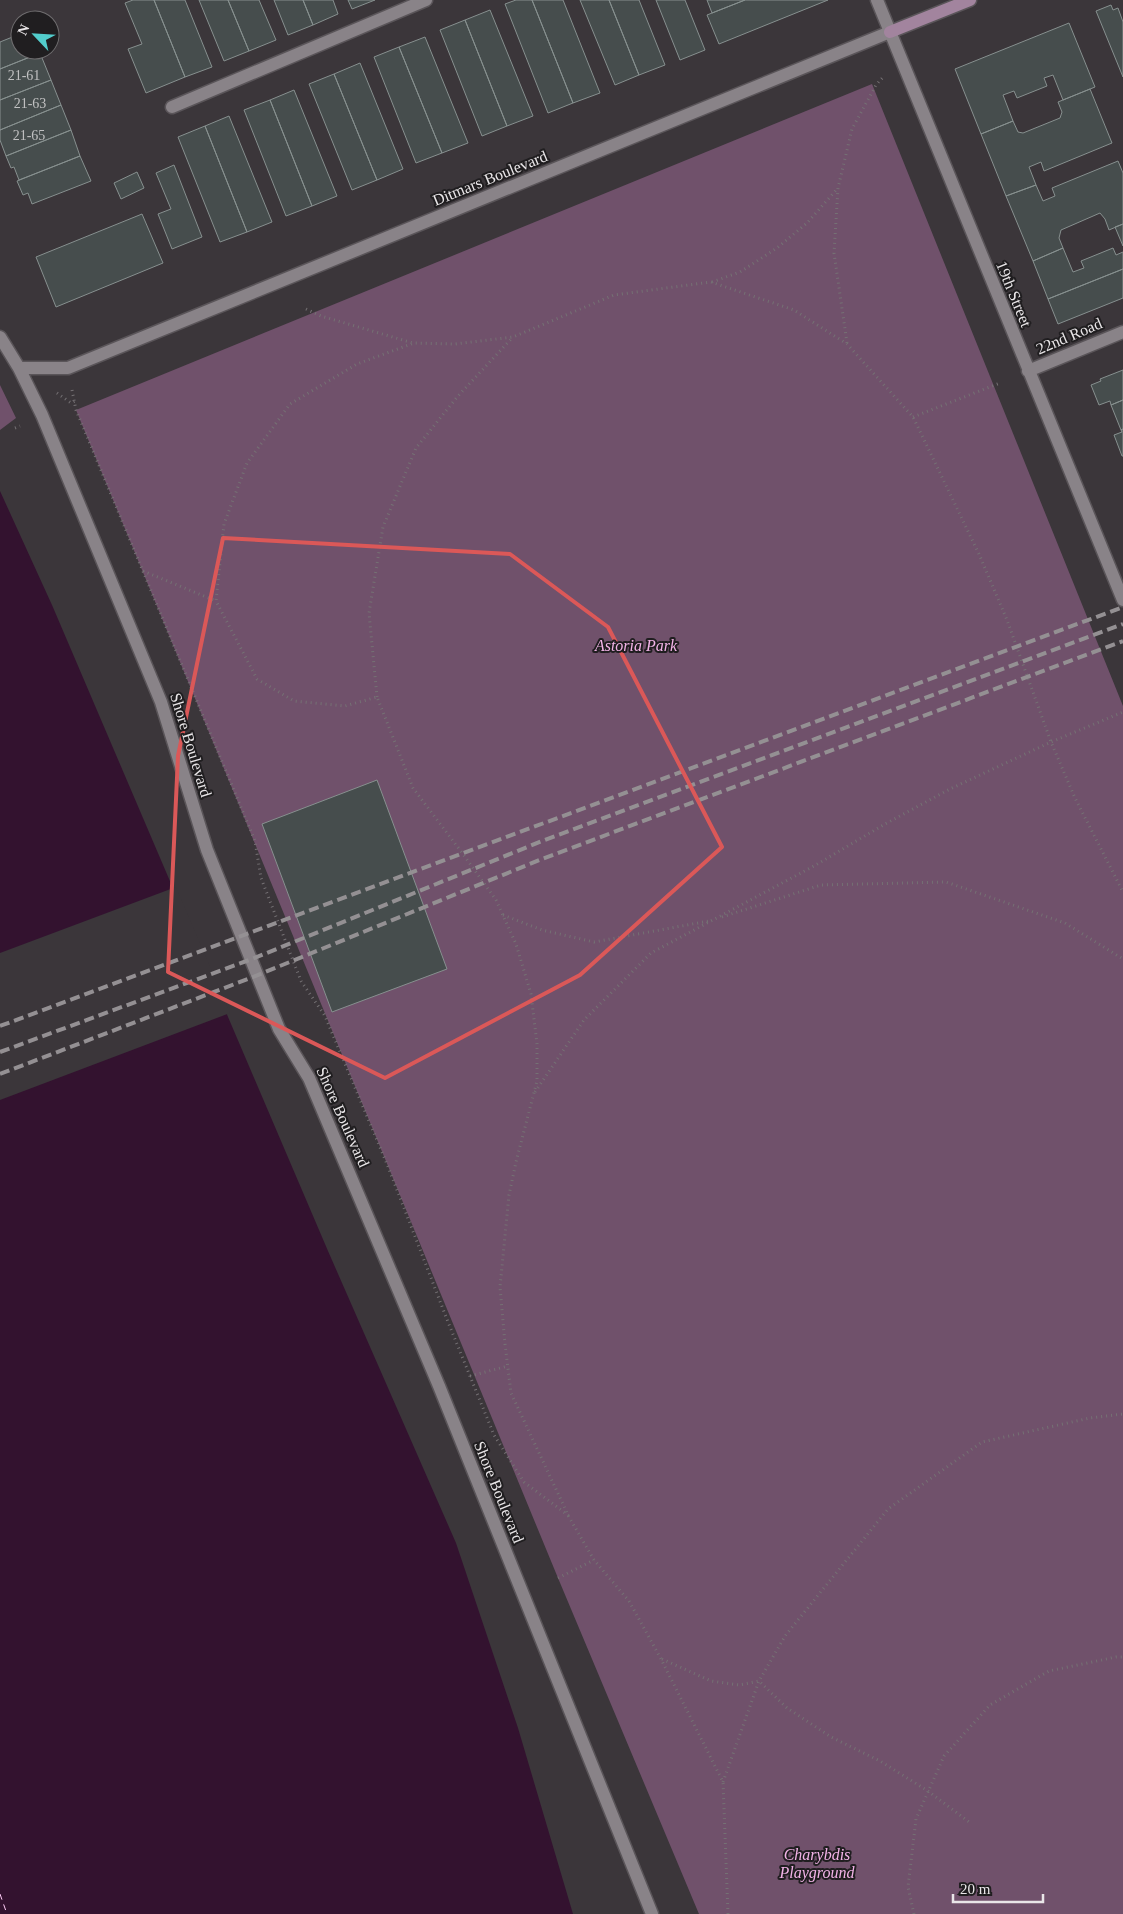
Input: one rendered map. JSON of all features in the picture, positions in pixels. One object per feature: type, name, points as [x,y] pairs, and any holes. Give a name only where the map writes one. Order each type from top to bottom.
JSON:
[{"type":"street","points":[[172,107],[426,0]]},
{"type":"street","name":"19th Street","points":[[877,0],[1123,600]]},
{"type":"street","name":"Ditmars Boulevard","points":[[19,368],[68,368],[970,0]]},
{"type":"street","name":"22nd Road","points":[[1028,371],[1123,332]]},
{"type":"street","name":"Shore Boulevard","points":[[0,337],[19,368],[42,415],[162,702],[207,850],[279,1029],[310,1078],[439,1386],[652,1914]]},
{"type":"path","points":[[847,344],[834,253],[838,188],[852,129],[876,86],[885,75]]},
{"type":"path","points":[[306,309],[321,316],[414,343],[455,344],[513,337],[614,295],[711,282],[740,272],[777,248],[807,223],[838,188]]},
{"type":"path","points":[[711,282],[794,310],[847,344],[913,417],[979,554],[1007,620],[1051,742],[1075,798],[1123,892]]},
{"type":"path","points":[[513,337],[458,396],[416,448],[383,527],[369,613],[377,697],[413,788],[464,854],[496,900],[516,944],[531,994],[537,1044],[537,1081],[511,1186],[500,1287],[512,1393],[570,1516],[594,1560],[629,1601],[661,1658],[723,1782]]},
{"type":"path","points":[[377,697],[345,706],[294,701],[257,679],[216,601],[224,524],[247,463],[290,404],[357,364],[414,343]]},
{"type":"path","points":[[913,417],[1000,383]]},
{"type":"path","points":[[72,390],[76,410],[255,841],[261,878],[301,982],[325,1016],[387,1164],[494,1434],[524,1482],[570,1516]]},
{"type":"path","points":[[16,428],[20,426]]},
{"type":"path","points":[[142,571],[216,601]]},
{"type":"path","points":[[533,1096],[584,1020],[651,953],[942,793],[1051,742],[1123,712]]},
{"type":"path","points":[[503,914],[542,930],[594,942],[713,920],[822,884],[946,882],[1065,923],[1123,960]]},
{"type":"path","points":[[470,1376],[508,1366]]},
{"type":"path","points":[[728,1914],[723,1782],[759,1681],[785,1636],[888,1508],[982,1442],[1090,1418],[1123,1414]]},
{"type":"path","points":[[558,1578],[594,1560]]},
{"type":"path","points":[[914,1914],[908,1887],[916,1819],[944,1756],[990,1705],[1049,1671],[1116,1656],[1123,1657]]},
{"type":"path","points":[[661,1658],[711,1681],[739,1685],[759,1681]]},
{"type":"path","points":[[759,1681],[787,1708],[831,1737],[880,1761],[928,1791],[969,1822]]},
{"type":"highlighted area","points":[[223,538],[510,554],[608,627],[722,847],[580,975],[385,1078],[168,972],[178,756]]},
{"type":"green space","name":"Astoria Park","points":[[872,84],[1123,706],[1123,1914],[699,1914],[558,1578],[76,410]]},
{"type":"green space","points":[[0,385],[16,418],[0,430]]},
{"type":"shaded area","points":[[0,491],[52,605],[328,1251],[456,1543],[518,1728],[573,1914],[0,1914]]},
{"type":"pier","points":[[176,887],[230,1013],[0,1100],[0,953]]},
{"type":"building","points":[[133,0],[154,0],[185,77],[146,93],[128,49],[142,44],[125,3]]},
{"type":"building","points":[[154,0],[185,0],[212,67],[185,77]]},
{"type":"building","points":[[199,0],[228,0],[249,51],[224,61]]},
{"type":"building","points":[[228,0],[259,0],[276,40],[249,51]]},
{"type":"building","points":[[274,0],[303,0],[313,25],[288,35]]},
{"type":"building","points":[[303,0],[333,0],[338,14],[313,25]]},
{"type":"building","points":[[348,0],[375,0],[352,9]]},
{"type":"building","points":[[516,0],[532,0],[573,103],[548,113],[505,4]]},
{"type":"building","points":[[532,0],[563,0],[600,93],[573,103]]},
{"type":"building","points":[[580,0],[609,0],[639,75],[615,85]]},
{"type":"building","points":[[609,0],[639,0],[665,65],[639,75]]},
{"type":"building","points":[[656,0],[685,0],[705,50],[680,60]]},
{"type":"building","points":[[707,0],[745,0],[712,13]]},
{"type":"building","points":[[745,0],[828,0],[719,44],[707,15]]},
{"type":"building","points":[[1111,5],[1113,10],[1118,8],[1123,22],[1123,77],[1096,11]]},
{"type":"building","points":[[490,10],[533,116],[507,126],[465,20]]},
{"type":"building","points":[[465,20],[507,126],[482,136],[440,30]]},
{"type":"building","points":[[1069,23],[1095,87],[1063,100],[1053,75],[1044,78],[1047,86],[1017,98],[1014,91],[1003,95],[1013,121],[981,134],[955,69]]},
{"type":"building","points":[[425,37],[468,143],[442,153],[399,47]]},
{"type":"building","points":[[10,38],[10,60],[22,60],[0,69],[0,42]]},
{"type":"building","points":[[399,47],[442,153],[416,163],[374,57]]},
{"type":"building","points":[[22,60],[43,60],[51,80],[0,100],[0,69]]},
{"type":"building","points":[[360,63],[403,169],[377,180],[334,74]]},
{"type":"building","points":[[334,74],[377,180],[352,190],[309,84]]},
{"type":"building","points":[[51,80],[61,105],[0,130],[0,100]]},
{"type":"building","points":[[1090,89],[1112,143],[1044,171],[1041,162],[1029,167],[1036,185],[1006,196],[981,134],[1013,121],[1018,132],[1023,133],[1060,118],[1062,112],[1058,102]]},
{"type":"building","points":[[294,90],[337,196],[312,206],[270,100]]},
{"type":"building","points":[[270,100],[312,206],[286,216],[244,110]]},
{"type":"building","points":[[61,105],[71,130],[6,156],[0,140],[0,130]]},
{"type":"building","points":[[229,116],[272,222],[247,232],[205,126]]},
{"type":"building","points":[[205,126],[247,232],[220,242],[178,137]]},
{"type":"building","points":[[71,130],[80,156],[19,180],[14,167],[11,168],[6,156]]},
{"type":"building","points":[[80,156],[91,181],[32,204],[28,193],[23,195],[17,181]]},
{"type":"building","points":[[1118,161],[1123,173],[1123,224],[1109,230],[1105,219],[1100,213],[1061,230],[1059,238],[1063,248],[1033,261],[1006,196],[1036,185],[1043,201],[1055,196],[1052,188]]},
{"type":"building","points":[[174,165],[202,237],[172,249],[158,214],[171,209],[156,173]]},
{"type":"building","points":[[137,172],[144,188],[121,199],[114,183]]},
{"type":"building","points":[[142,214],[163,263],[56,307],[36,257]]},
{"type":"building","points":[[1123,224],[1123,246],[1115,227]]},
{"type":"building","points":[[1063,248],[1073,272],[1084,268],[1081,261],[1113,248],[1116,255],[1123,252],[1123,269],[1048,299],[1033,261]]},
{"type":"building","points":[[1123,269],[1123,298],[1058,324],[1048,299]]},
{"type":"building","points":[[1123,370],[1123,400],[1111,405],[1110,401],[1099,405],[1091,385],[1101,381],[1100,379]]},
{"type":"building","points":[[1123,400],[1123,429],[1121,430],[1111,405]]},
{"type":"building","points":[[1123,429],[1122,456],[1114,435],[1122,432],[1121,430]]},
{"type":"building","points":[[377,780],[447,969],[332,1012],[262,824]]},
{"type":"ferry route","points":[[0,1894],[7,1914]]},
{"type":"railway","points":[[0,1026],[1123,607]]},
{"type":"railway","points":[[0,1052],[252,959],[542,841],[1123,624]]},
{"type":"railway","points":[[0,1074],[253,977],[542,859],[1123,641]]},
{"type":"park label","name":"Charybdis Playground","points":[[817,1863]]}]
